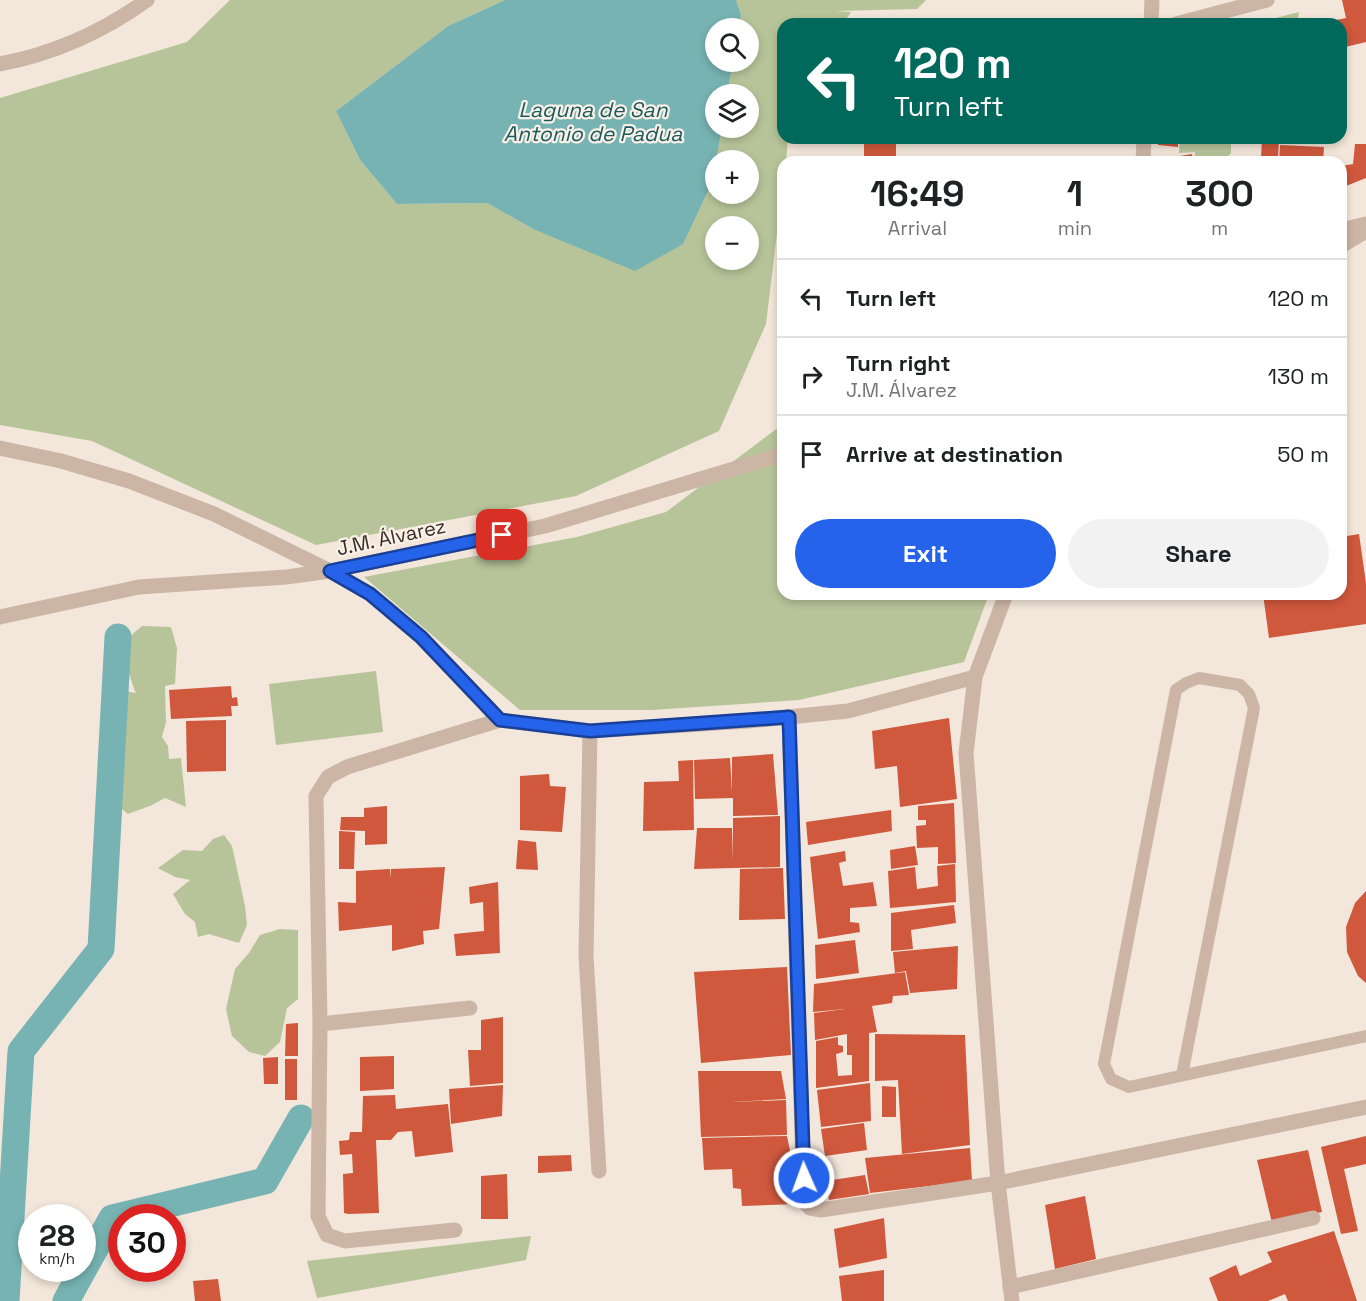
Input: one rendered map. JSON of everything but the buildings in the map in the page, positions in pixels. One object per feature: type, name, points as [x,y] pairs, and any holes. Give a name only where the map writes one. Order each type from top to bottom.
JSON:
[{"type":"street","points":[[0,64],[62,46],[119,20],[147,0]]},
{"type":"street","points":[[1151,18],[1152,0]]},
{"type":"street","points":[[1199,18],[1267,0]]},
{"type":"street","points":[[1347,229],[1366,224]]},
{"type":"street","points":[[1347,242],[1366,231]]},
{"type":"street","points":[[0,448],[61,461],[129,481],[214,514],[330,571],[370,594],[421,637],[500,720]]},
{"type":"street","name":"J.M. Álvarez","points":[[0,617],[139,587],[286,577],[330,571],[545,526],[777,456]]},
{"type":"street","points":[[1004,600],[975,677],[966,753],[998,1183],[1011,1294],[1313,1218]]},
{"type":"street","points":[[455,1230],[345,1241],[327,1235],[318,1216],[320,1024],[316,796],[328,777],[347,767],[500,720],[590,731],[789,717],[848,711],[975,677]]},
{"type":"street","points":[[789,717],[804,1201],[810,1208],[820,1210],[998,1183],[1366,1107]]},
{"type":"street","points":[[590,731],[586,956],[599,1171]]},
{"type":"street","points":[[320,1024],[470,1008]]},
{"type":"lane","points":[[1182,1075],[1254,708],[1249,694],[1240,685],[1199,678],[1176,690],[1104,1064],[1111,1079],[1129,1087],[1366,1036]]},
{"type":"green space","points":[[230,0],[505,0],[448,26],[336,111],[360,160],[397,204],[487,203],[533,229],[705,184],[705,204],[759,204],[759,150],[718,150],[720,138],[759,138],[759,84],[729,84],[731,72],[759,72],[759,18],[741,18],[736,0],[926,0],[917,9],[834,11],[851,12],[847,18],[777,18],[777,144],[788,144],[786,156],[777,156],[777,233],[766,324],[719,431],[576,496],[316,545],[92,441],[0,425],[0,98],[187,42]]},
{"type":"green space","points":[[1299,12],[1298,18],[1276,18]]},
{"type":"green space","points":[[1180,144],[1231,144],[1231,153],[1228,156],[1195,156],[1195,152],[1179,153]]},
{"type":"green space","points":[[777,429],[777,600],[987,600],[964,662],[799,700],[652,710],[520,710],[364,577],[577,537],[666,512]]},
{"type":"green space","points":[[142,626],[171,627],[177,648],[175,684],[165,686],[166,722],[162,737],[168,746],[169,759],[181,758],[186,807],[165,798],[128,814],[117,805],[120,704],[123,691],[136,693],[127,666],[125,645],[128,638]]},
{"type":"green space","points":[[376,671],[383,732],[276,745],[269,684]]},
{"type":"green space","points":[[224,835],[232,846],[245,906],[247,925],[239,943],[209,934],[198,937],[195,922],[185,914],[173,894],[190,880],[175,877],[158,868],[183,850],[202,851],[213,839]]},
{"type":"green space","points":[[280,929],[298,930],[298,999],[287,1008],[280,1042],[265,1056],[249,1052],[232,1036],[226,1009],[235,969],[249,953],[260,935]]},
{"type":"green space","points":[[531,1236],[526,1260],[317,1298],[307,1261]]},
{"type":"water","name":"Laguna de San Antonio de Padua","points":[[505,0],[736,0],[741,18],[705,18],[705,72],[731,72],[729,84],[705,84],[705,138],[720,138],[718,150],[705,150],[705,197],[683,244],[635,271],[533,229],[487,203],[397,204],[360,160],[336,111],[448,26]]},
{"type":"waterway","points":[[6,1301],[21,1051],[101,949],[118,637]]},
{"type":"waterway","points":[[66,1301],[112,1218],[265,1181],[301,1118]]},
{"type":"route","points":[[502,535],[330,571],[370,594],[421,637],[500,720],[590,731],[748,722],[789,717],[804,1178]]}]
